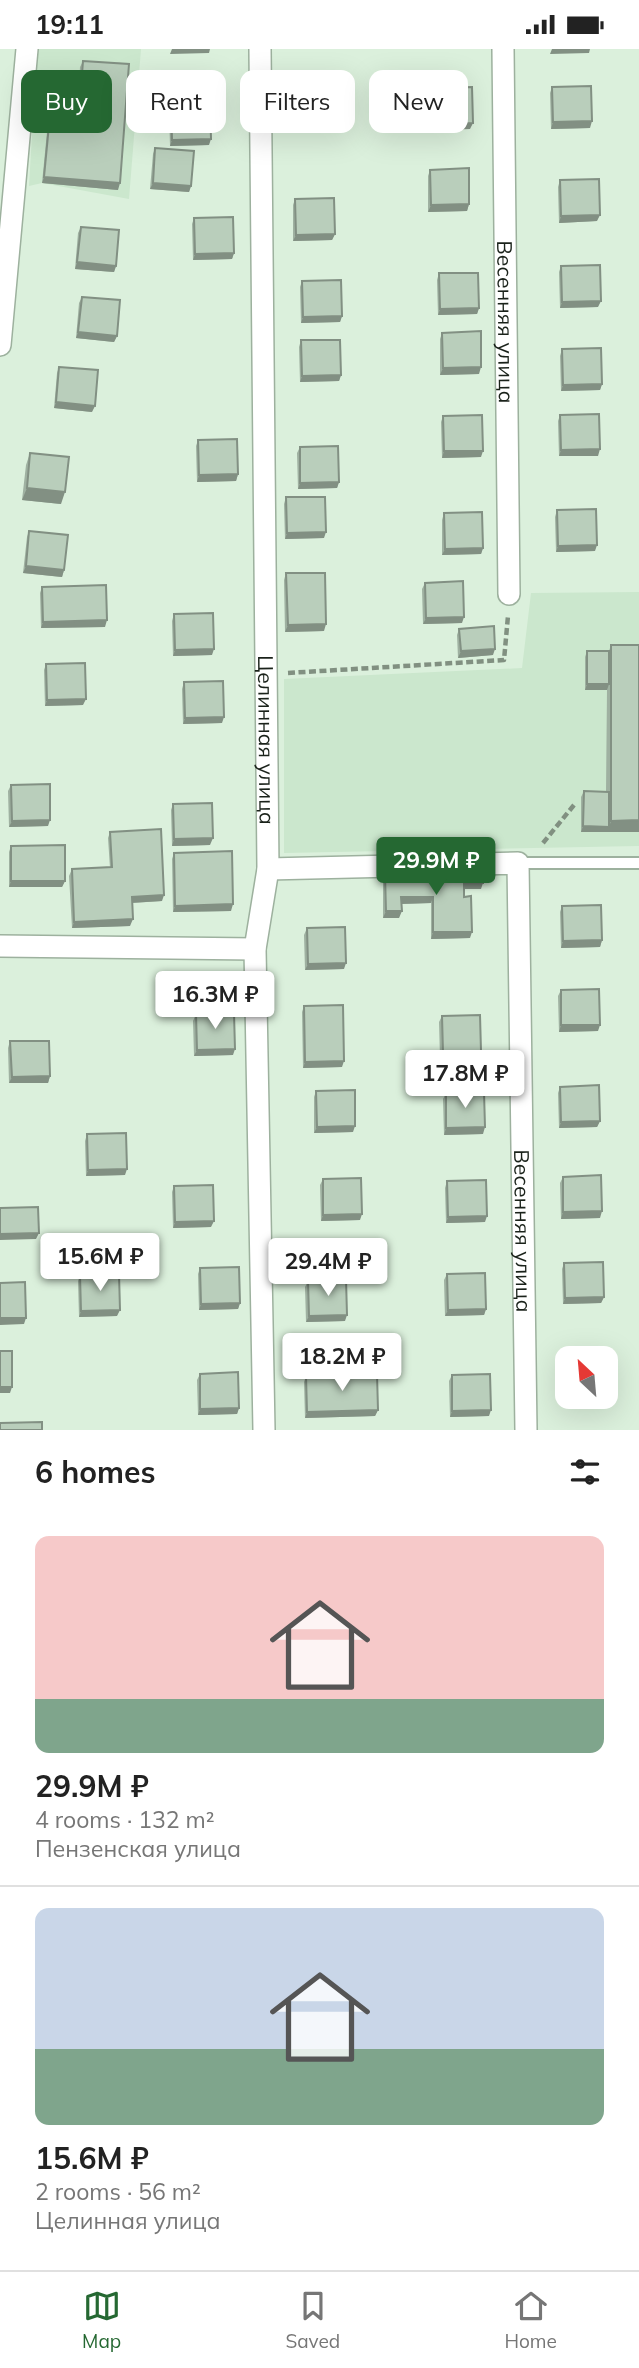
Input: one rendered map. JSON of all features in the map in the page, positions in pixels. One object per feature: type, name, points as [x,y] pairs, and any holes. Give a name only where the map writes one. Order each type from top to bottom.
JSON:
[{"type":"street","points":[[0,345],[27,49]]},
{"type":"street","name":"Целинная улица","points":[[260,49],[268,869],[256,949],[264,1430]]},
{"type":"street","name":"Весенняя улица","points":[[503,49],[509,594]]},
{"type":"street","points":[[268,869],[518,863]]},
{"type":"street","name":"Весенняя улица","points":[[518,863],[526,1430]]},
{"type":"street","points":[[0,946],[256,949]]},
{"type":"lane","points":[[518,863],[639,863]]},
{"type":"path","points":[[266,674],[504,660],[509,594]]},
{"type":"path","points":[[518,863],[539,848],[574,805]]},
{"type":"shaded area","points":[[37,49],[141,49],[139,70],[126,70],[126,133],[134,133],[129,199],[42,183],[29,186],[32,133],[112,133],[112,70],[36,70]]},
{"type":"shaded area","points":[[639,592],[639,846],[284,853],[284,679],[522,668],[531,593]]},
{"type":"building","points":[[83,61],[129,64],[129,70],[126,70],[120,183],[44,177],[48,133],[112,133],[112,70],[82,70]]},
{"type":"building","points":[[591,86],[592,121],[553,122],[552,87]]},
{"type":"building","points":[[468,87],[472,87],[473,123],[468,123]]},
{"type":"building","points":[[172,133],[211,133],[211,139],[172,140]]},
{"type":"building","points":[[155,148],[194,151],[191,186],[153,183]]},
{"type":"building","points":[[469,168],[469,204],[431,205],[430,170]]},
{"type":"building","points":[[599,179],[600,215],[561,216],[560,180]]},
{"type":"building","points":[[334,198],[335,234],[296,235],[295,199]]},
{"type":"building","points":[[233,217],[234,253],[195,254],[194,218]]},
{"type":"building","points":[[81,227],[119,230],[116,266],[77,262]]},
{"type":"building","points":[[600,265],[601,301],[562,302],[561,266]]},
{"type":"building","points":[[439,273],[478,273],[479,308],[440,309]]},
{"type":"building","points":[[341,280],[342,316],[303,317],[302,281]]},
{"type":"building","points":[[82,297],[120,300],[117,336],[78,332]]},
{"type":"building","points":[[481,331],[481,367],[443,368],[442,333]]},
{"type":"building","points":[[301,340],[340,340],[341,375],[302,376]]},
{"type":"building","points":[[601,348],[602,384],[563,385],[562,349]]},
{"type":"building","points":[[59,367],[98,370],[95,406],[56,402]]},
{"type":"building","points":[[599,414],[600,449],[561,450],[560,415]]},
{"type":"building","points":[[482,415],[483,451],[444,451],[443,416]]},
{"type":"building","points":[[237,439],[238,474],[199,475],[198,440]]},
{"type":"building","points":[[338,446],[339,482],[300,483],[300,447]]},
{"type":"building","points":[[30,453],[69,457],[65,492],[27,488]]},
{"type":"building","points":[[286,497],[325,497],[326,532],[287,533]]},
{"type":"building","points":[[596,509],[597,545],[558,546],[557,510]]},
{"type":"building","points":[[482,512],[483,548],[445,549],[444,513]]},
{"type":"building","points":[[29,531],[68,535],[64,570],[26,566]]},
{"type":"building","points":[[286,573],[325,573],[326,624],[288,625]]},
{"type":"building","points":[[463,581],[464,617],[426,618],[425,583]]},
{"type":"building","points":[[106,585],[107,620],[43,622],[42,587]]},
{"type":"building","points":[[213,613],[214,649],[175,650],[174,614]]},
{"type":"building","points":[[494,626],[495,649],[461,651],[459,629]]},
{"type":"building","points":[[611,645],[639,645],[639,820],[611,821]]},
{"type":"building","points":[[587,651],[609,651],[609,684],[587,684]]},
{"type":"building","points":[[85,663],[86,699],[47,700],[46,664]]},
{"type":"building","points":[[223,681],[224,717],[185,718],[184,682]]},
{"type":"building","points":[[50,784],[50,820],[12,821],[11,785]]},
{"type":"building","points":[[584,791],[609,792],[609,827],[583,826]]},
{"type":"building","points":[[212,803],[213,838],[174,839],[173,804]]},
{"type":"building","points":[[161,829],[164,895],[132,897],[133,919],[74,922],[72,869],[112,867],[110,832]]},
{"type":"building","points":[[65,845],[65,881],[11,881],[11,846]]},
{"type":"building","points":[[232,851],[233,904],[175,906],[174,853]]},
{"type":"building","points":[[483,872],[483,883],[464,883],[464,897],[471,896],[472,932],[433,932],[433,897],[401,897],[402,911],[386,911],[385,874]]},
{"type":"building","points":[[601,905],[602,940],[563,941],[562,906]]},
{"type":"building","points":[[345,927],[346,963],[308,964],[307,928]]},
{"type":"building","points":[[599,989],[600,1025],[561,1025],[561,990]]},
{"type":"building","points":[[343,1005],[344,1061],[305,1062],[304,1006]]},
{"type":"building","points":[[234,1013],[235,1049],[197,1050],[196,1014]]},
{"type":"building","points":[[480,1015],[481,1051],[443,1052],[442,1016]]},
{"type":"building","points":[[10,1041],[49,1041],[50,1076],[12,1077]]},
{"type":"building","points":[[599,1085],[600,1121],[561,1122],[560,1087]]},
{"type":"building","points":[[355,1090],[355,1126],[317,1127],[316,1091]]},
{"type":"building","points":[[484,1092],[485,1127],[446,1128],[446,1093]]},
{"type":"building","points":[[126,1133],[127,1169],[88,1170],[87,1134]]},
{"type":"building","points":[[601,1175],[602,1211],[563,1212],[563,1177]]},
{"type":"building","points":[[361,1178],[362,1214],[323,1215],[323,1179]]},
{"type":"building","points":[[486,1180],[487,1216],[448,1217],[447,1181]]},
{"type":"building","points":[[213,1185],[214,1221],[175,1222],[174,1186]]},
{"type":"building","points":[[38,1207],[39,1233],[0,1234],[0,1208]]},
{"type":"building","points":[[603,1262],[604,1297],[565,1298],[564,1263]]},
{"type":"building","points":[[239,1267],[240,1303],[201,1304],[200,1268]]},
{"type":"building","points":[[485,1273],[486,1309],[448,1310],[447,1274]]},
{"type":"building","points":[[119,1274],[120,1310],[81,1311],[80,1275]]},
{"type":"building","points":[[346,1279],[347,1315],[309,1316],[308,1281]]},
{"type":"building","points":[[25,1282],[26,1318],[0,1318],[0,1283]]},
{"type":"building","points":[[0,1351],[12,1351],[12,1387],[0,1387]]},
{"type":"building","points":[[238,1372],[239,1408],[200,1409],[200,1374]]},
{"type":"building","points":[[377,1374],[378,1410],[307,1412],[306,1376]]},
{"type":"building","points":[[490,1374],[491,1410],[452,1411],[452,1375]]},
{"type":"building","points":[[42,1422],[42,1430],[0,1430],[0,1423]]}]
